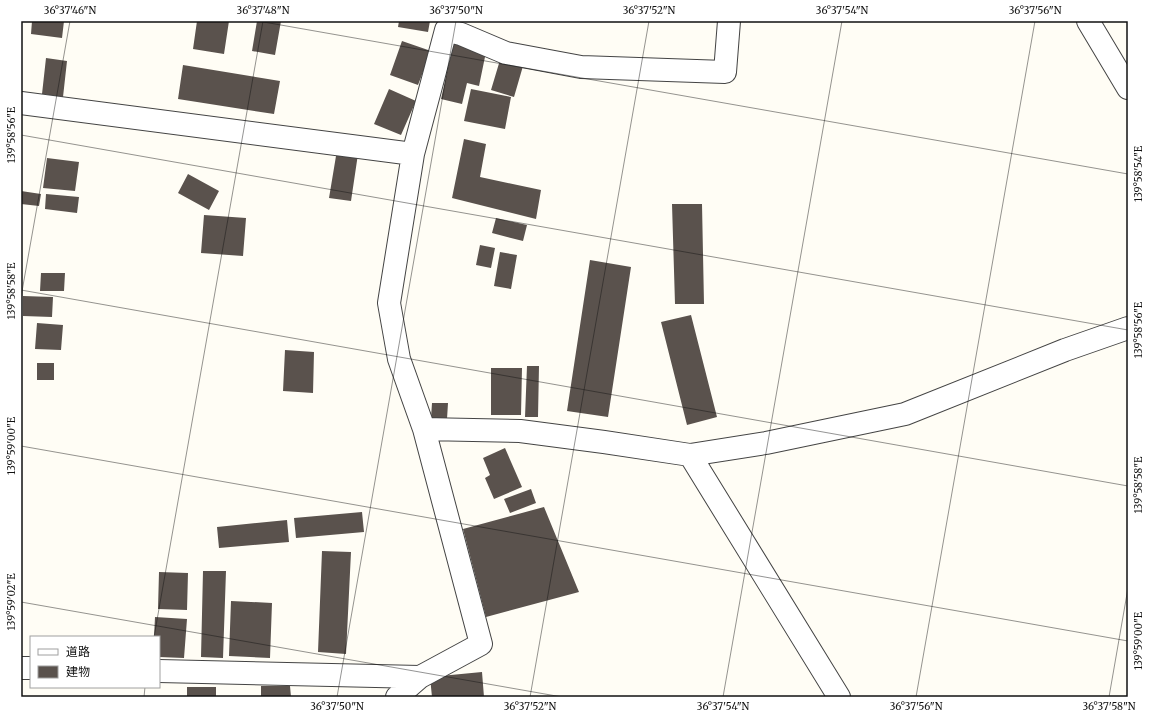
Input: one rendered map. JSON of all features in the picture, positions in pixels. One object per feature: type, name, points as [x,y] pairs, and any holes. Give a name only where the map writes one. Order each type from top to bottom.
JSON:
[{"type":"street","points":[[397,697],[420,677],[481,644],[424,429],[400,359],[389,303],[413,154],[446,30],[461,34],[506,52],[581,67],[725,72],[729,21]]},
{"type":"street","points":[[1088,21],[1128,88]]},
{"type":"street","points":[[21,103],[413,154]]},
{"type":"street","points":[[424,429],[520,431],[690,455],[766,443],[905,414],[1064,350],[1128,328]]},
{"type":"street","points":[[690,455],[839,697]]},
{"type":"street","points":[[160,671],[420,677]]},
{"type":"building","points":[[32,21],[64,21],[62,38],[31,34]]},
{"type":"building","points":[[197,21],[229,21],[224,54],[193,49]]},
{"type":"building","points":[[257,21],[281,21],[275,55],[252,51]]},
{"type":"building","points":[[399,21],[430,21],[428,32],[398,27]]},
{"type":"building","points":[[402,41],[431,51],[418,85],[390,75]]},
{"type":"building","points":[[454,41],[486,52],[479,86],[467,83],[462,104],[441,99]]},
{"type":"building","points":[[46,58],[67,61],[63,97],[42,94]]},
{"type":"building","points":[[500,60],[523,66],[514,97],[491,90]]},
{"type":"building","points":[[183,65],[280,81],[274,114],[178,99]]},
{"type":"building","points":[[389,89],[416,101],[401,135],[374,124]]},
{"type":"building","points":[[471,89],[511,97],[505,129],[464,121]]},
{"type":"building","points":[[464,139],[486,144],[480,177],[541,190],[536,219],[452,198]]},
{"type":"building","points":[[337,150],[358,154],[351,201],[329,198]]},
{"type":"building","points":[[47,158],[79,162],[75,191],[43,188]]},
{"type":"building","points":[[188,174],[219,191],[209,210],[178,193]]},
{"type":"building","points":[[21,191],[41,194],[39,206],[21,204]]},
{"type":"building","points":[[46,194],[79,197],[77,213],[45,209]]},
{"type":"building","points":[[672,204],[702,204],[704,304],[675,304]]},
{"type":"building","points":[[204,215],[246,218],[243,256],[201,253]]},
{"type":"building","points":[[496,218],[527,225],[523,241],[492,233]]},
{"type":"building","points":[[480,245],[495,248],[491,268],[476,265]]},
{"type":"building","points":[[500,252],[517,255],[511,289],[494,286]]},
{"type":"building","points":[[590,260],[631,267],[608,417],[567,411]]},
{"type":"building","points":[[41,273],[65,273],[64,291],[40,291]]},
{"type":"building","points":[[23,296],[53,297],[52,317],[23,316]]},
{"type":"building","points":[[691,315],[717,417],[687,425],[661,322]]},
{"type":"building","points":[[37,323],[63,325],[61,350],[35,349]]},
{"type":"building","points":[[285,350],[314,352],[313,393],[283,391]]},
{"type":"building","points":[[37,363],[54,363],[54,380],[37,380]]},
{"type":"building","points":[[527,366],[539,366],[538,417],[525,417]]},
{"type":"building","points":[[491,368],[522,368],[521,415],[491,415]]},
{"type":"building","points":[[432,403],[448,403],[447,419],[431,418]]},
{"type":"building","points":[[505,448],[522,487],[494,499],[485,478],[490,475],[483,458]]},
{"type":"building","points":[[531,489],[536,503],[510,513],[504,499]]},
{"type":"building","points":[[544,507],[579,592],[486,617],[463,529]]},
{"type":"building","points":[[362,512],[364,532],[296,538],[294,518]]},
{"type":"building","points":[[287,520],[289,542],[219,548],[217,527]]},
{"type":"building","points":[[322,551],[351,552],[346,654],[318,652]]},
{"type":"building","points":[[203,571],[226,571],[223,658],[201,657]]},
{"type":"building","points":[[159,572],[188,573],[187,610],[158,609]]},
{"type":"building","points":[[231,601],[272,603],[270,658],[229,656]]},
{"type":"building","points":[[155,617],[187,619],[184,658],[160,657],[160,636],[154,636]]},
{"type":"building","points":[[482,672],[484,697],[432,697],[430,677]]},
{"type":"building","points":[[261,686],[290,686],[291,697],[261,697]]},
{"type":"building","points":[[187,687],[216,687],[216,697],[187,697]]}]
